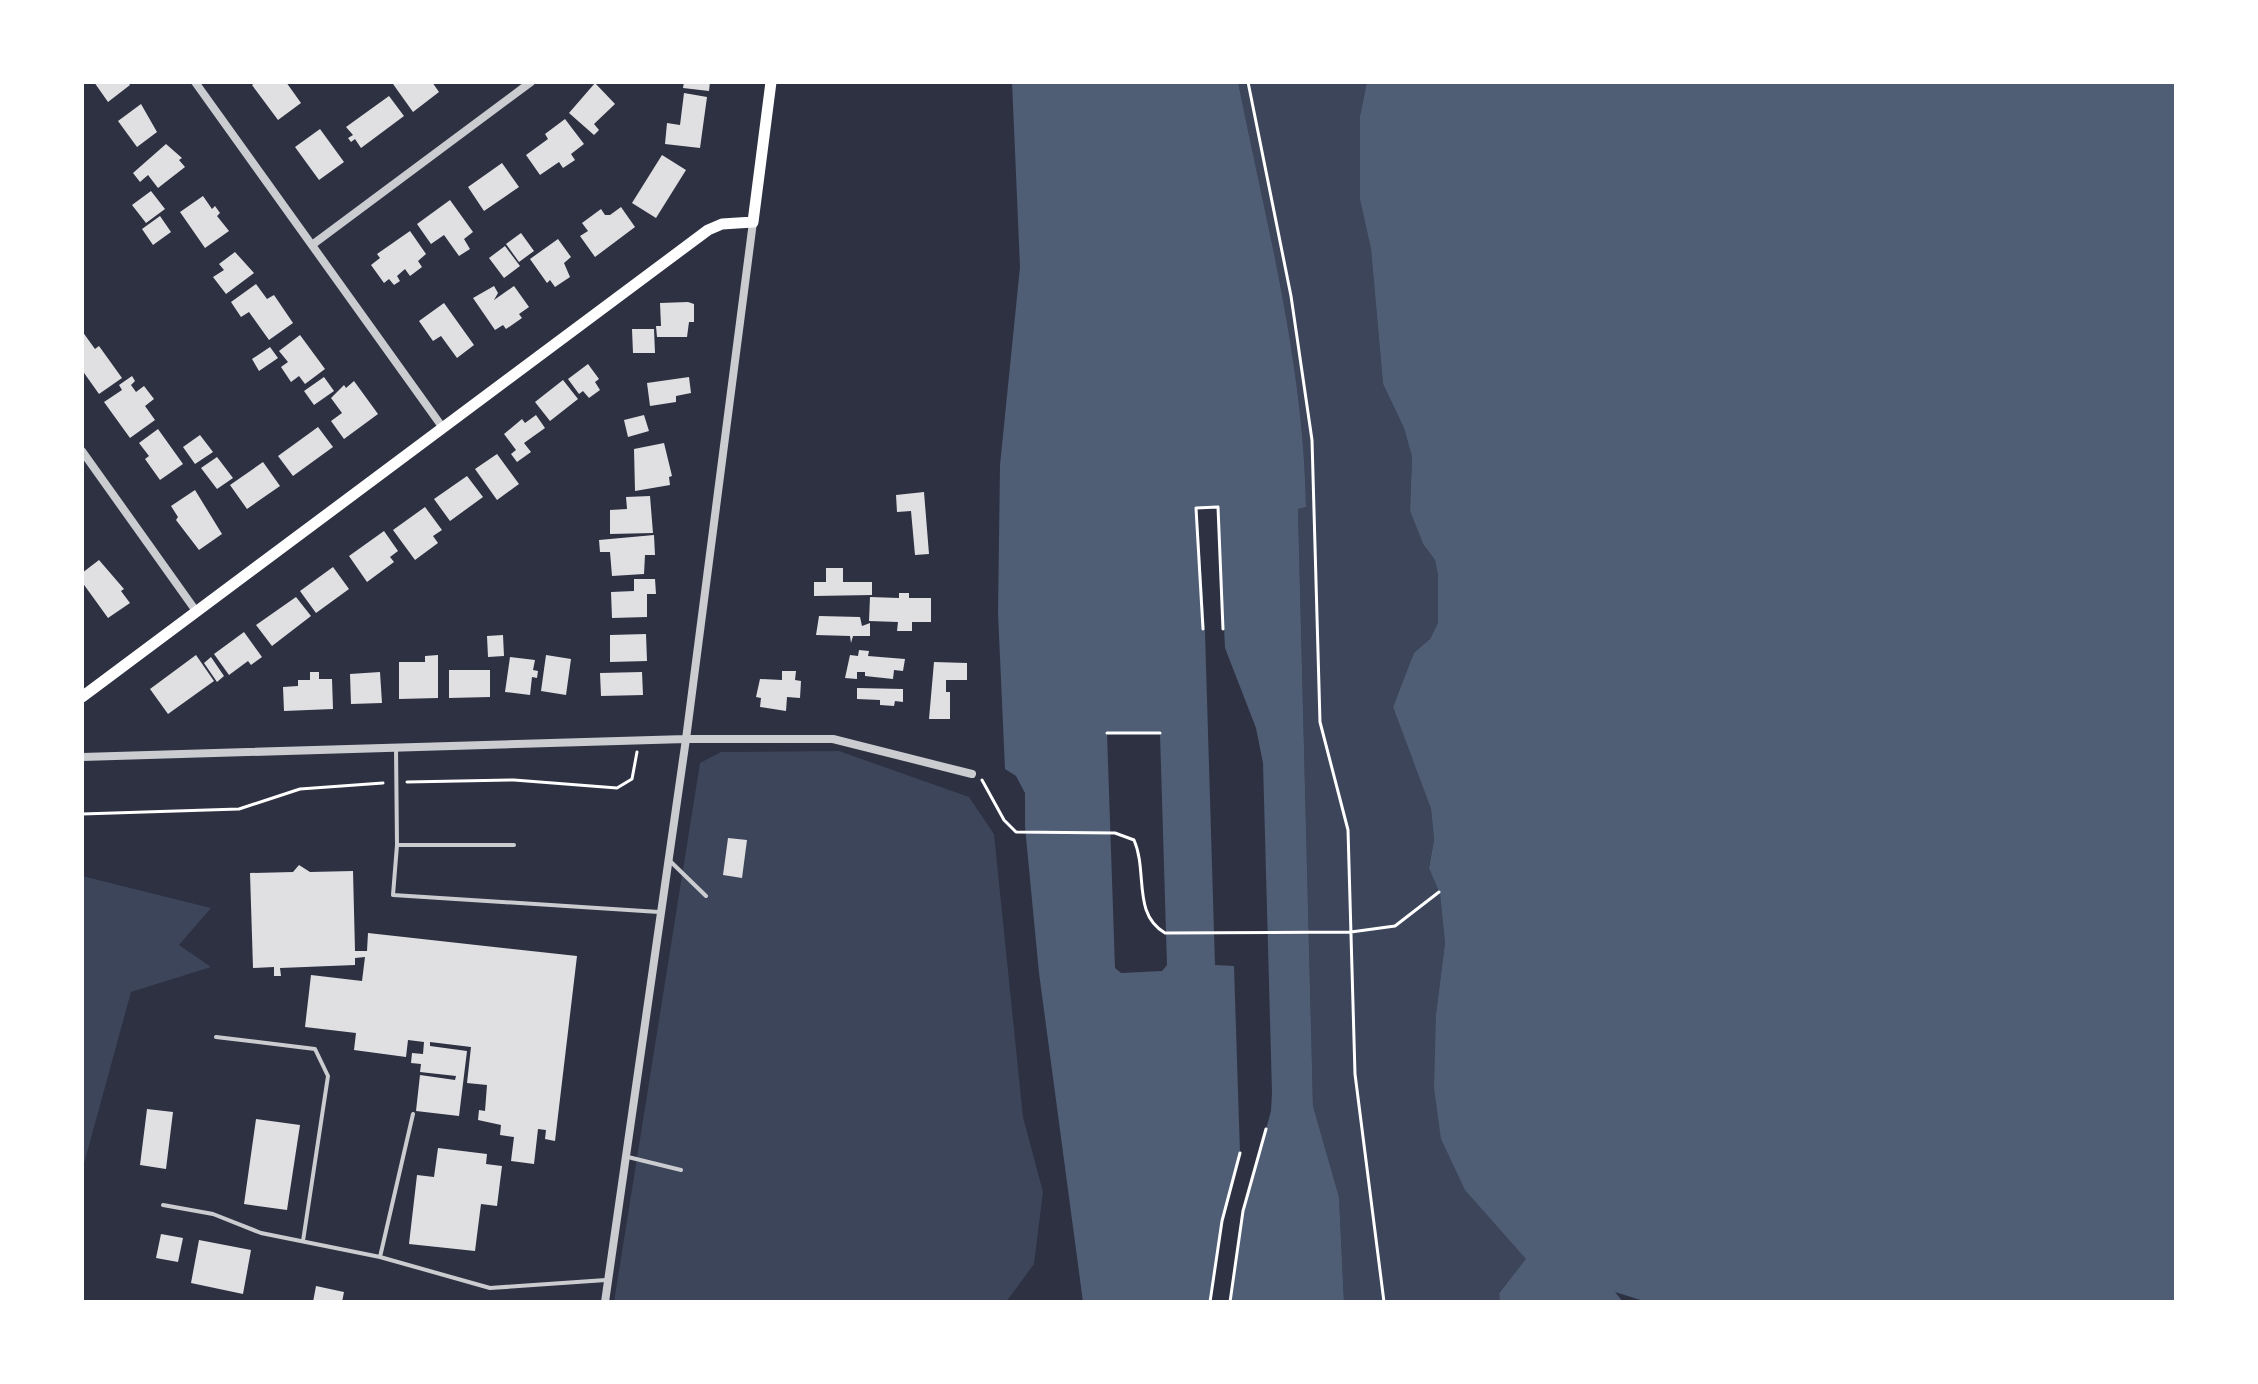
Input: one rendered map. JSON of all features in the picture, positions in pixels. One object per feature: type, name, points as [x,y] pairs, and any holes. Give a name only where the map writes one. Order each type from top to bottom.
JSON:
[{"type":"main road","points":[[82,697],[708,230],[722,224],[753,222],[771,82]]},
{"type":"street","points":[[195,82],[443,428]]},
{"type":"street","points":[[312,245],[531,82]]},
{"type":"street","points":[[605,1302],[686,739],[753,222]]},
{"type":"street","points":[[82,451],[196,611]]},
{"type":"street","points":[[82,757],[638,740],[833,739],[972,774]]},
{"type":"lane","points":[[396,747],[397,845],[393,895],[662,912]]},
{"type":"lane","points":[[397,845],[514,845]]},
{"type":"lane","points":[[669,860],[706,896]]},
{"type":"lane","points":[[216,1037],[315,1049],[328,1076],[303,1241]]},
{"type":"lane","points":[[380,1257],[413,1114]]},
{"type":"lane","points":[[628,1157],[681,1170]]},
{"type":"lane","points":[[163,1205],[213,1214],[261,1233],[380,1257],[490,1288],[609,1280]]},
{"type":"path","points":[[1248,82],[1291,296],[1312,440],[1320,722],[1348,830],[1355,1074],[1384,1302]]},
{"type":"path","points":[[1203,629],[1196,508],[1218,507],[1223,629]]},
{"type":"path","points":[[1107,733],[1160,733]]},
{"type":"path","points":[[82,814],[239,809],[300,789],[396,782],[514,780],[617,788],[632,779],[638,740]]},
{"type":"path","points":[[972,774],[983,781],[1010,828],[1024,835],[1115,833],[1134,840],[1141,857],[1144,910],[1150,925],[1165,933],[1351,932],[1400,925],[1439,892]]},
{"type":"path","points":[[1230,1302],[1243,1211],[1266,1129]]},
{"type":"path","points":[[1210,1302],[1222,1221],[1240,1153]]},
{"type":"shaded area","points":[[1012,82],[1238,82],[1282,293],[1304,453],[1306,507],[1298,509],[1313,1106],[1339,1197],[1344,1302],[1230,1302],[1243,1211],[1271,1111],[1272,1093],[1263,763],[1256,728],[1225,648],[1218,507],[1197,508],[1205,632],[1215,965],[1234,966],[1240,1153],[1222,1221],[1210,1302],[1083,1302],[1039,973],[1025,827],[1025,793],[1016,776],[1005,769],[998,613],[1000,465],[1020,267]],"holes":[[[1107,733],[1160,734],[1167,965],[1162,971],[1121,973],[1115,968]]]},
{"type":"shaded area","points":[[1238,82],[1367,82],[1360,116],[1360,200],[1371,249],[1383,384],[1404,428],[1412,457],[1410,511],[1423,544],[1435,560],[1438,575],[1438,623],[1430,639],[1414,654],[1393,707],[1431,809],[1434,840],[1429,867],[1440,894],[1445,943],[1436,1014],[1438,1040],[1527,1259],[1499,1292],[1500,1302],[1344,1302],[1339,1197],[1313,1106],[1298,508],[1306,507],[1304,453],[1282,293]]},
{"type":"shaded area","points":[[1367,82],[2176,82],[2176,1302],[1647,1302],[1615,1292],[1623,1302],[1500,1302],[1499,1293],[1526,1259],[1465,1190],[1441,1139],[1434,1088],[1436,1014],[1445,943],[1440,894],[1429,868],[1434,840],[1431,809],[1393,707],[1414,653],[1430,639],[1438,623],[1438,575],[1435,560],[1423,544],[1410,511],[1412,457],[1404,428],[1383,384],[1371,249],[1360,200],[1360,116]]},
{"type":"shaded area","points":[[839,751],[969,797],[994,834],[1023,1117],[1043,1192],[1034,1264],[1006,1302],[614,1302],[700,763],[721,752]]},
{"type":"shaded area","points":[[82,876],[211,908],[179,945],[211,967],[131,992],[82,1171]]},
{"type":"building","points":[[94,82],[128,82],[130,85],[108,102]]},
{"type":"building","points":[[256,82],[286,82],[301,103],[278,120],[252,85]]},
{"type":"building","points":[[432,82],[439,92],[413,112],[393,84]]},
{"type":"building","points":[[684,82],[710,82],[709,91],[683,88]]},
{"type":"building","points":[[595,83],[615,104],[594,124],[599,130],[594,135],[569,113]]},
{"type":"building","points":[[684,93],[707,97],[700,148],[665,144],[667,123],[680,125]]},
{"type":"building","points":[[389,96],[404,116],[361,148],[355,139],[351,142],[348,138],[353,135],[346,127]]},
{"type":"building","points":[[141,104],[157,132],[137,147],[118,121]]},
{"type":"building","points":[[565,119],[584,144],[571,154],[575,160],[563,168],[559,162],[540,175],[526,155],[548,139],[545,134]]},
{"type":"building","points":[[320,129],[344,162],[319,180],[295,147]]},
{"type":"building","points":[[166,144],[182,158],[179,160],[185,167],[158,188],[148,175],[140,182],[133,173]]},
{"type":"building","points":[[662,155],[686,170],[656,218],[632,203]]},
{"type":"building","points":[[502,163],[519,187],[484,211],[468,187]]},
{"type":"building","points":[[151,191],[165,209],[146,223],[132,205]]},
{"type":"building","points":[[203,196],[212,209],[215,206],[220,213],[217,216],[229,231],[205,248],[180,212]]},
{"type":"building","points":[[450,200],[473,232],[464,239],[470,249],[459,256],[444,235],[431,244],[417,224]]},
{"type":"building","points":[[621,207],[635,227],[595,257],[580,236],[588,231],[582,223],[601,209],[605,215],[610,215]]},
{"type":"building","points":[[160,216],[171,232],[153,245],[142,229]]},
{"type":"building","points":[[410,231],[426,254],[418,261],[422,267],[410,276],[405,269],[397,276],[400,281],[394,285],[389,279],[384,283],[371,265],[380,258],[377,254]]},
{"type":"building","points":[[521,233],[534,251],[519,262],[506,244]]},
{"type":"building","points":[[558,239],[571,257],[564,263],[570,277],[555,287],[550,280],[547,283],[530,259]]},
{"type":"building","points":[[505,246],[520,266],[504,278],[489,258]]},
{"type":"building","points":[[235,252],[254,273],[226,294],[213,277],[224,270],[219,264]]},
{"type":"building","points":[[256,284],[267,299],[274,295],[293,323],[269,340],[249,312],[241,317],[231,302]]},
{"type":"building","points":[[494,286],[498,293],[494,300],[514,286],[529,307],[519,314],[522,318],[506,329],[503,325],[495,330],[473,298]]},
{"type":"building","points":[[444,303],[474,345],[457,358],[441,336],[433,341],[419,321]]},
{"type":"building","points":[[660,303],[694,304],[694,322],[689,322],[687,337],[657,337],[656,326],[661,326]]},
{"type":"building","points":[[632,329],[654,329],[655,353],[633,353]]},
{"type":"building","points":[[82,331],[95,349],[99,346],[122,378],[99,394],[82,370]]},
{"type":"building","points":[[300,335],[325,369],[305,384],[299,376],[291,382],[281,367],[288,362],[279,351]]},
{"type":"building","points":[[270,347],[278,358],[259,371],[252,359]]},
{"type":"building","points":[[588,364],[599,379],[595,382],[600,390],[589,398],[583,391],[579,394],[568,379]]},
{"type":"building","points":[[132,376],[135,381],[131,385],[136,392],[144,386],[154,399],[145,406],[155,420],[130,438],[104,402],[122,390],[119,385]]},
{"type":"building","points":[[324,377],[334,391],[314,405],[304,391]]},
{"type":"building","points":[[689,377],[691,393],[676,396],[676,402],[650,406],[647,383]]},
{"type":"building","points":[[563,380],[578,399],[550,421],[535,402]]},
{"type":"building","points":[[354,381],[378,414],[344,439],[331,421],[342,413],[331,398],[344,385],[346,388]]},
{"type":"building","points":[[536,415],[545,428],[524,443],[531,452],[517,462],[511,454],[516,450],[504,434],[522,419],[525,423]]},
{"type":"building","points":[[644,415],[649,431],[628,437],[624,420]]},
{"type":"building","points":[[318,427],[333,447],[293,476],[278,456]]},
{"type":"building","points":[[158,429],[183,464],[160,480],[145,459],[149,456],[139,443]]},
{"type":"building","points":[[200,435],[213,452],[195,464],[183,447]]},
{"type":"building","points":[[664,443],[672,476],[669,477],[670,485],[635,491],[634,449]]},
{"type":"building","points":[[497,454],[519,484],[497,500],[475,469]]},
{"type":"building","points":[[217,457],[233,478],[217,489],[201,468]]},
{"type":"building","points":[[263,462],[280,486],[247,509],[230,485]]},
{"type":"building","points":[[467,476],[483,497],[450,521],[434,499]]},
{"type":"building","points":[[195,490],[222,534],[199,550],[176,520],[178,517],[171,506]]},
{"type":"building","points":[[924,492],[929,554],[915,555],[911,511],[897,512],[896,495]]},
{"type":"building","points":[[650,496],[653,533],[610,534],[610,510],[627,509],[626,497]]},
{"type":"building","points":[[425,507],[442,530],[433,536],[438,543],[415,560],[393,530]]},
{"type":"building","points":[[384,531],[398,551],[390,557],[394,562],[367,582],[349,556]]},
{"type":"building","points":[[654,535],[655,555],[645,555],[644,574],[612,576],[610,552],[600,552],[599,540]]},
{"type":"building","points":[[99,560],[124,589],[121,591],[130,603],[108,618],[82,582],[82,573]]},
{"type":"building","points":[[333,567],[349,589],[316,613],[300,591]]},
{"type":"building","points":[[826,568],[843,568],[843,582],[872,582],[872,595],[814,596],[814,582],[826,582]]},
{"type":"building","points":[[634,579],[655,579],[656,594],[647,594],[647,617],[612,618],[611,592],[634,591]]},
{"type":"building","points":[[899,593],[909,593],[909,598],[931,598],[931,622],[912,622],[912,631],[897,631],[898,622],[869,621],[870,597],[899,598]]},
{"type":"building","points":[[296,597],[311,616],[272,646],[256,625]]},
{"type":"building","points":[[819,616],[860,617],[862,626],[870,623],[870,636],[853,636],[851,643],[850,636],[816,635]]},
{"type":"building","points":[[244,632],[262,657],[251,665],[248,661],[229,675],[214,654]]},
{"type":"building","points":[[646,634],[647,661],[610,662],[610,635]]},
{"type":"building","points":[[503,635],[504,656],[488,657],[487,636]]},
{"type":"building","points":[[859,650],[869,651],[868,656],[905,659],[903,671],[894,670],[893,679],[865,676],[865,672],[857,672],[857,679],[845,678],[850,655],[858,656]]},
{"type":"building","points":[[196,655],[214,681],[168,714],[150,689]]},
{"type":"building","points":[[438,655],[438,698],[399,699],[399,662],[425,662],[425,656]]},
{"type":"building","points":[[546,655],[571,659],[566,695],[541,691]]},
{"type":"building","points":[[211,657],[224,676],[217,682],[204,663]]},
{"type":"building","points":[[510,657],[535,660],[533,670],[538,671],[537,678],[532,677],[530,695],[505,692]]},
{"type":"building","points":[[934,662],[967,663],[967,680],[946,680],[946,692],[950,692],[950,719],[929,719]]},
{"type":"building","points":[[449,670],[490,670],[490,697],[449,698]]},
{"type":"building","points":[[782,671],[796,671],[795,680],[801,681],[800,698],[787,697],[786,711],[760,707],[761,698],[756,697],[760,679],[782,680]]},
{"type":"building","points":[[310,672],[319,672],[319,679],[332,679],[333,709],[284,711],[283,687],[298,686],[298,680],[310,680]]},
{"type":"building","points":[[380,672],[382,703],[351,704],[350,674]]},
{"type":"building","points":[[642,672],[643,695],[601,696],[600,673]]},
{"type":"building","points":[[857,688],[903,689],[903,702],[895,701],[894,706],[880,705],[880,700],[857,699]]},
{"type":"building","points":[[728,838],[747,840],[742,878],[723,875]]},
{"type":"building","points":[[299,865],[310,872],[353,871],[355,951],[367,951],[368,933],[577,956],[555,1141],[545,1139],[546,1130],[538,1129],[534,1164],[511,1161],[514,1137],[500,1135],[501,1125],[478,1120],[479,1110],[485,1111],[487,1085],[467,1083],[471,1047],[430,1042],[430,1046],[467,1051],[459,1116],[416,1111],[420,1075],[455,1080],[456,1076],[420,1072],[421,1064],[411,1063],[412,1053],[423,1054],[424,1042],[408,1040],[406,1057],[354,1050],[356,1033],[305,1027],[311,975],[362,981],[365,957],[355,958],[355,965],[280,968],[281,976],[274,976],[274,967],[253,968],[250,873],[293,872]]},
{"type":"building","points":[[147,1109],[173,1112],[166,1169],[140,1165]]},
{"type":"building","points":[[256,1119],[300,1125],[287,1210],[244,1204]]},
{"type":"building","points":[[438,1148],[487,1154],[486,1164],[502,1166],[497,1206],[481,1204],[475,1251],[409,1244],[417,1175],[434,1177]]},
{"type":"building","points":[[161,1234],[183,1238],[178,1262],[156,1258]]},
{"type":"building","points":[[199,1240],[251,1250],[243,1294],[191,1283]]},
{"type":"building","points":[[316,1286],[344,1292],[342,1302],[313,1302]]}]
